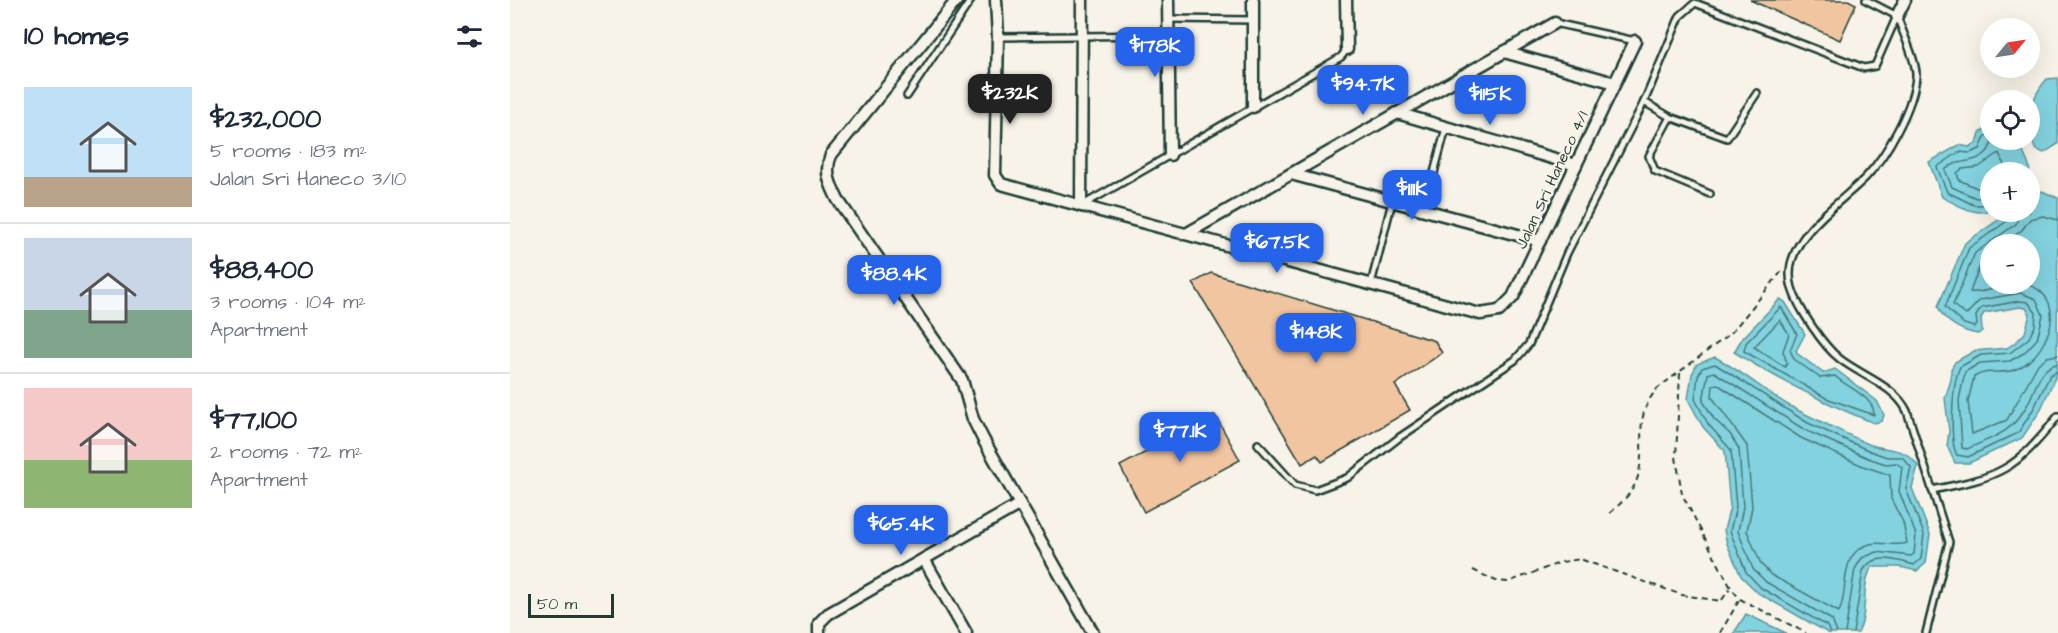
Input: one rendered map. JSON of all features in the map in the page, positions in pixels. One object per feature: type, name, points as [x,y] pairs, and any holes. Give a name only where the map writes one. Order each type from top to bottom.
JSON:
[{"type":"street","points":[[957,0],[831,155],[827,165],[829,182],[838,200],[962,380],[973,419],[1093,633]]},
{"type":"street","points":[[996,0],[998,37],[995,175],[1001,184],[1371,284]]},
{"type":"street","points":[[1082,0],[1082,206]]},
{"type":"street","points":[[1168,0],[1170,155]]},
{"type":"street","points":[[1253,0],[1253,107]]},
{"type":"street","points":[[1346,0],[1347,49]]},
{"type":"street","points":[[1897,16],[1905,0]]},
{"type":"street","points":[[1186,234],[1555,23]]},
{"type":"street","name":"Jalan Sri Haneco 4/1","points":[[1371,284],[1480,314],[1499,311],[1513,297],[1635,41]]},
{"type":"street","points":[[1504,52],[1615,83]]},
{"type":"street","points":[[1397,114],[1576,165]]},
{"type":"street","points":[[1291,174],[1540,241]]},
{"type":"street","points":[[819,633],[819,623],[828,614],[1020,504]]},
{"type":"street","points":[[924,559],[966,633]]},
{"type":"lane","points":[[907,96],[970,0]]},
{"type":"lane","points":[[1866,0],[1880,3],[1897,16],[1916,74],[1912,96],[1889,146],[1872,168],[1812,225],[1790,262],[1791,288],[1810,324],[1838,358],[1901,398],[1949,542],[1926,633]]},
{"type":"lane","points":[[1258,444],[1295,484],[1315,490],[1347,478],[1400,437],[1515,360],[1529,344],[1567,253],[1644,102],[1680,16],[1695,3],[1864,68],[1875,66],[1897,16]]},
{"type":"lane","points":[[1168,19],[1253,20]]},
{"type":"lane","points":[[1555,23],[1635,41]]},
{"type":"lane","points":[[998,37],[1168,35]]},
{"type":"lane","points":[[1082,206],[1341,57],[1347,49]]},
{"type":"lane","points":[[1644,102],[1670,117],[1727,138],[1757,93]]},
{"type":"lane","points":[[1670,117],[1649,156],[1655,171],[1710,194]]},
{"type":"lane","points":[[1424,210],[1446,128]]},
{"type":"lane","points":[[1371,284],[1392,201]]},
{"type":"lane","points":[[1932,490],[1975,482],[2013,466],[2036,445],[2058,416]]},
{"type":"path","points":[[1610,513],[1632,490],[1639,475],[1640,434],[1648,399],[1658,388],[1731,333],[1790,262]]},
{"type":"path","points":[[1680,373],[1676,458],[1682,494],[1731,588],[1740,599],[1806,633]]},
{"type":"path","points":[[1473,570],[1496,581],[1508,582],[1562,562],[1580,559],[1672,592],[1706,600],[1721,601],[1731,588]]},
{"type":"path","points":[[1720,633],[1740,599]]},
{"type":"water","points":[[2058,78],[2058,144],[2044,153],[2037,150],[2040,150],[2039,90],[2047,79]]},
{"type":"water","points":[[1980,133],[1980,150],[2022,150],[2027,162],[1980,162],[1980,212],[1966,209],[1942,197],[1929,162],[1959,145],[1969,147],[1977,143]]},
{"type":"water","points":[[2040,192],[2058,198],[2057,373],[2040,411],[2022,438],[1969,463],[1955,463],[1947,446],[1949,431],[1945,398],[1951,380],[1951,369],[1955,362],[1974,351],[2007,348],[2016,342],[2025,333],[2030,314],[2026,308],[2020,307],[1984,313],[1981,318],[1982,331],[1978,334],[1966,331],[1948,321],[1938,306],[1965,243],[1995,222],[2040,222]]},
{"type":"water","points":[[1780,299],[1785,302],[1805,334],[1796,351],[1798,354],[1823,373],[1835,369],[1877,401],[1884,415],[1882,421],[1874,423],[1820,399],[1734,352],[1741,340]]},
{"type":"water","points":[[1715,357],[1797,410],[1866,443],[1901,452],[1918,466],[1912,488],[1930,534],[1926,563],[1917,571],[1900,567],[1872,567],[1866,582],[1863,617],[1858,633],[1828,633],[1758,593],[1741,576],[1727,544],[1724,530],[1730,507],[1725,451],[1703,427],[1688,399],[1692,374],[1697,364]]},
{"type":"water","points":[[1746,614],[1786,633],[1734,633]]},
{"type":"building","points":[[1750,0],[1848,0],[1856,4],[1840,40]]},
{"type":"building","points":[[1211,273],[1435,341],[1442,353],[1395,385],[1410,410],[1322,462],[1317,455],[1302,464],[1193,283]]},
{"type":"building","points":[[1215,415],[1240,460],[1144,512],[1120,466]]}]
